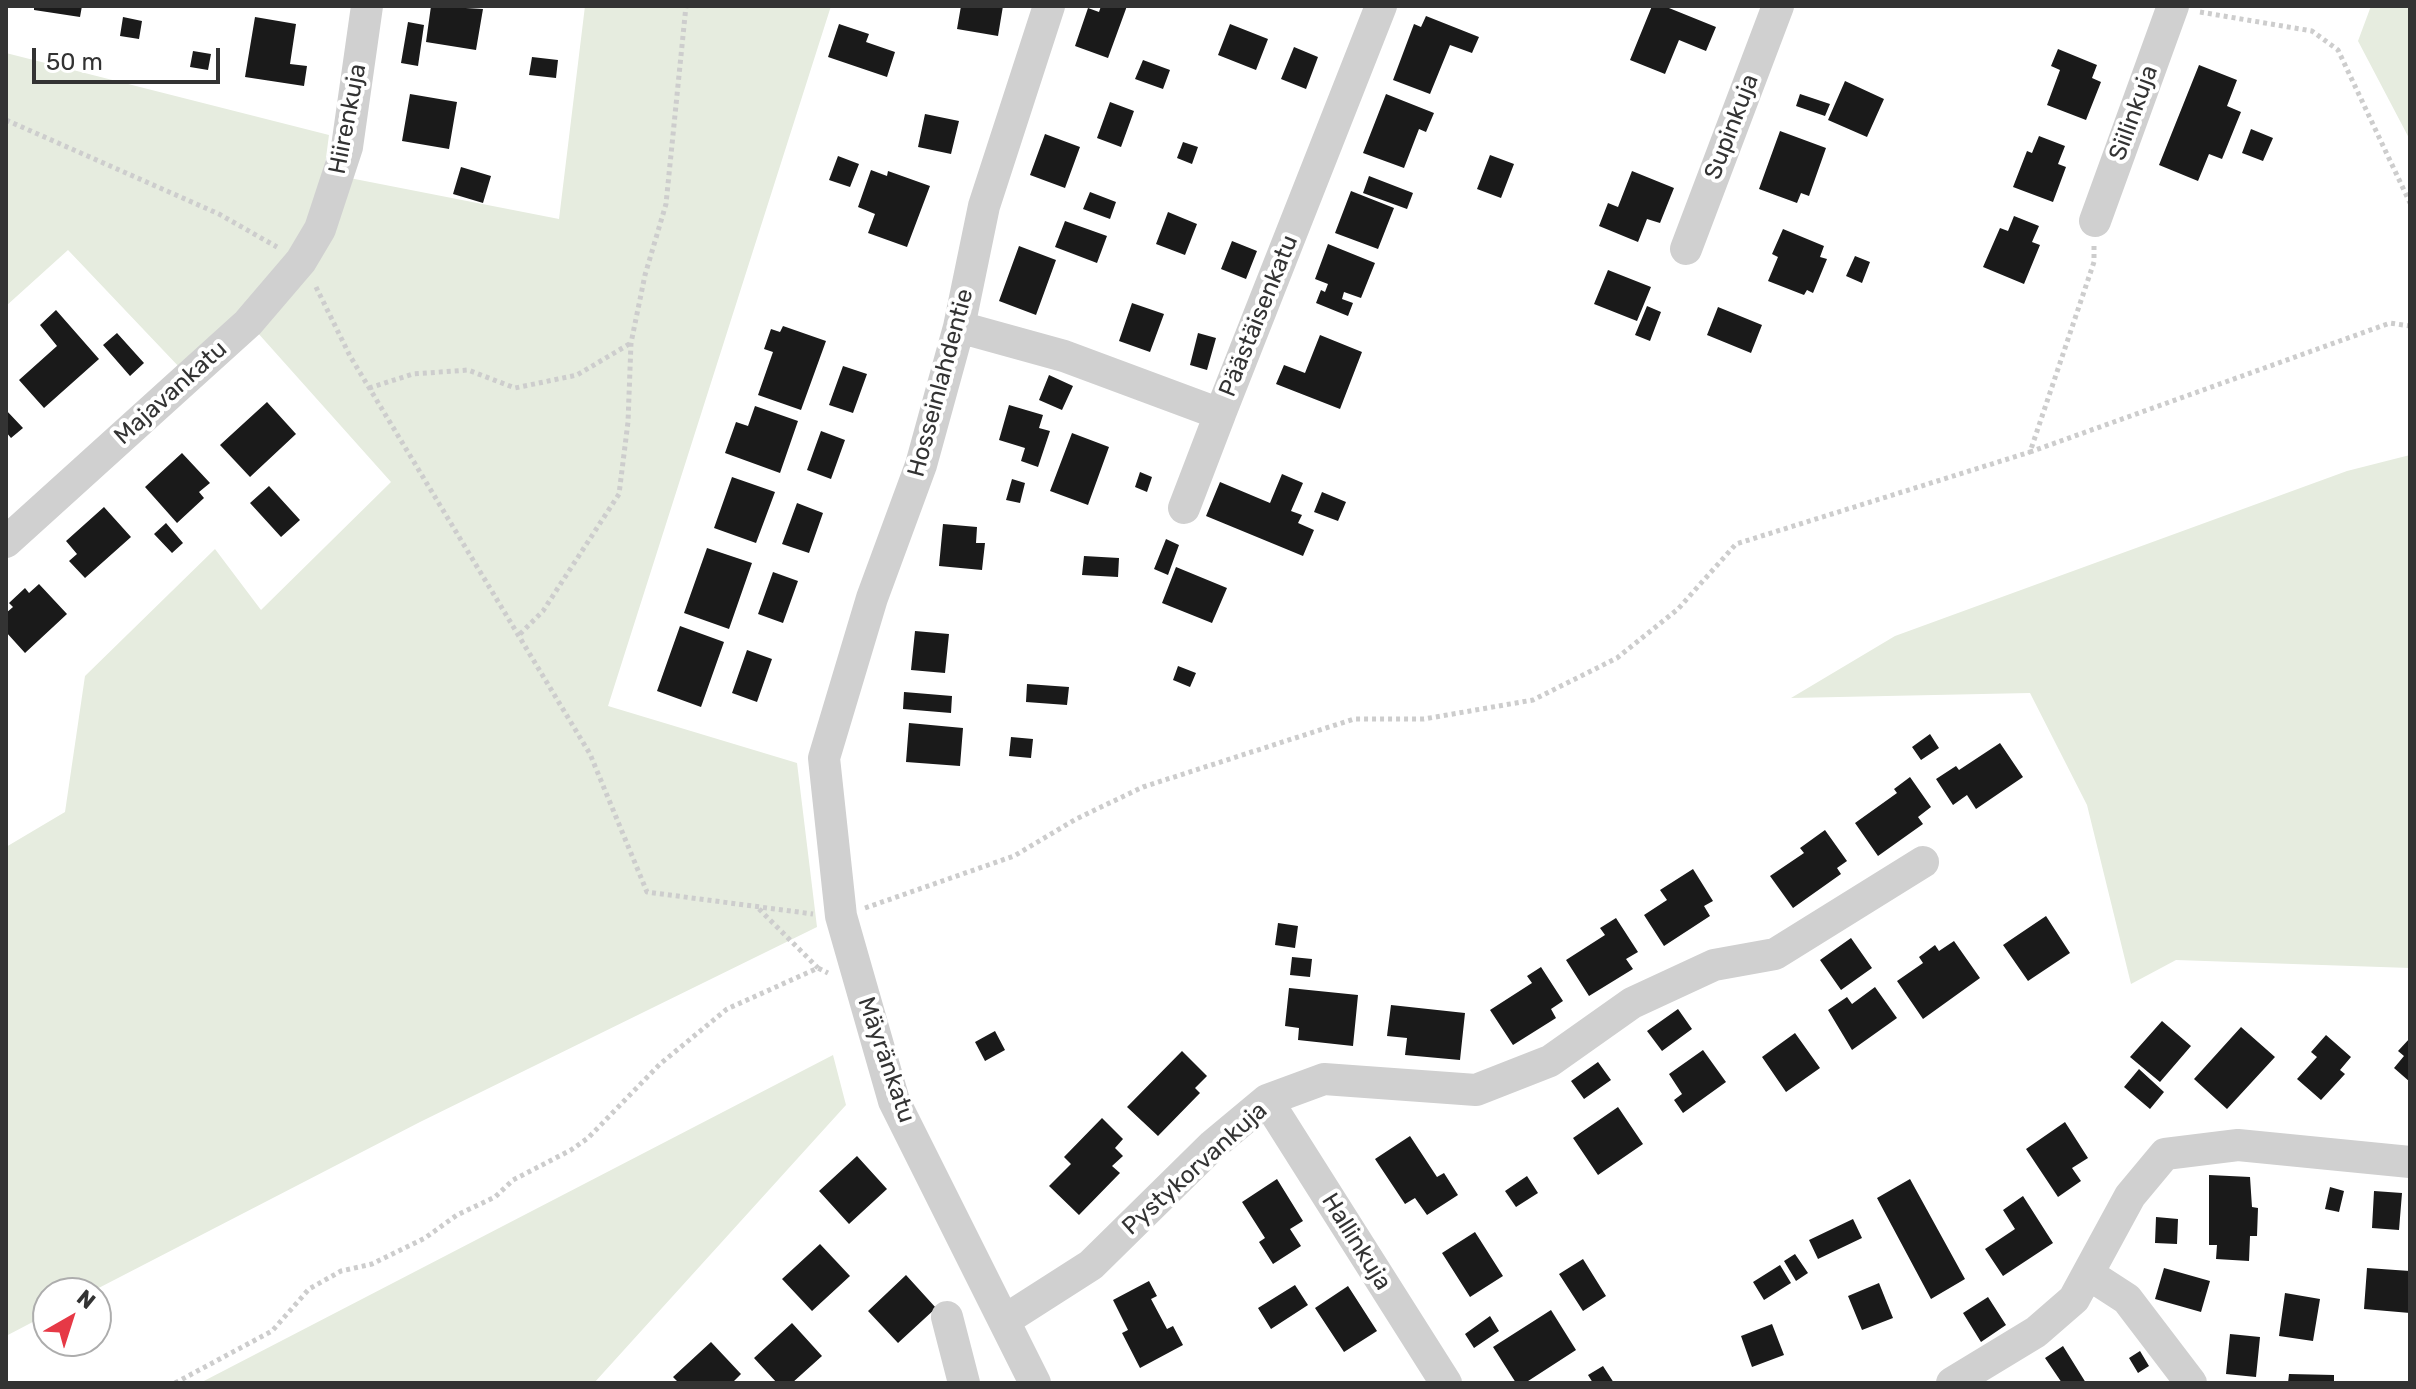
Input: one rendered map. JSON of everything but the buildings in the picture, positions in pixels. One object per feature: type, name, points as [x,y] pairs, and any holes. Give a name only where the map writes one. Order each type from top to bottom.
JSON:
[{"type":"street","name":"Hiirenkuja","points":[[320,229],[347,147],[367,6]]},
{"type":"street","name":"Hosseinlahdentie","points":[[824,758],[872,598],[921,465],[959,327],[984,206],[1049,6]]},
{"type":"street","name":"Päästäisenkatu","points":[[959,327],[1064,356],[1220,414],[1381,6]]},
{"type":"street","name":"Supinkuja","points":[[1686,249],[1778,6]]},
{"type":"street","name":"Siilinkuja","points":[[2095,221],[2173,6]]},
{"type":"street","name":"Majavankatu","points":[[6,542],[248,323],[301,261],[320,229]]},
{"type":"street","points":[[1184,508],[1220,414]]},
{"type":"street","name":"Mäyränkatu","points":[[824,758],[841,916],[894,1101],[1035,1383]]},
{"type":"street","name":"Pystykorvankuja","points":[[1005,1320],[1091,1265],[1213,1145],[1267,1100],[1324,1079],[1476,1090],[1550,1061],[1632,1003],[1714,965],[1775,954],[1923,862]]},
{"type":"street","name":"Hallinkuja","points":[[1267,1100],[1446,1383]]},
{"type":"street","points":[[1952,1383],[2036,1332],[2074,1299],[2090,1275],[2130,1196],[2165,1154],[2238,1145],[2410,1162]]},
{"type":"street","points":[[2090,1275],[2127,1299],[2191,1383]]},
{"type":"street","points":[[947,1317],[964,1383]]},
{"type":"path","points":[[520,634],[543,611],[619,494],[628,422],[631,343],[645,275],[666,204],[686,6]]},
{"type":"path","points":[[2173,6],[2312,31],[2338,50],[2410,203]]},
{"type":"path","points":[[6,120],[219,214],[301,261],[369,388],[590,754],[647,892],[841,916],[1014,856],[1076,819],[1143,787],[1354,719],[1424,719],[1533,700],[1617,658],[1678,609],[1736,544],[2030,452],[2390,323],[2410,326]]},
{"type":"path","points":[[2030,452],[2094,262],[2095,221]]},
{"type":"path","points":[[369,388],[413,374],[468,370],[515,388],[577,375],[631,343]]},
{"type":"path","points":[[758,908],[818,968],[861,987]]},
{"type":"path","points":[[175,1383],[272,1331],[309,1289],[341,1271],[372,1264],[425,1238],[457,1215],[495,1197],[513,1180],[571,1150],[588,1138],[660,1064],[727,1009],[818,968]]},
{"type":"shaded area","points":[[585,6],[831,6],[608,706],[797,763],[817,927],[420,1122],[112,1281],[112,1277],[32,1277],[32,1322],[6,1336],[6,847],[65,812],[85,676],[215,549],[261,610],[391,482],[240,313],[181,369],[68,250],[6,306],[6,53],[329,135],[324,173],[559,219]]},
{"type":"shaded area","points":[[2371,6],[2410,6],[2410,140],[2358,41]]},
{"type":"shaded area","points":[[2410,455],[2410,968],[2176,960],[2131,984],[2087,805],[2030,693],[1791,698],[1895,636],[2347,471]]},
{"type":"shaded area","points":[[833,1055],[846,1105],[594,1383],[200,1383]]}]
